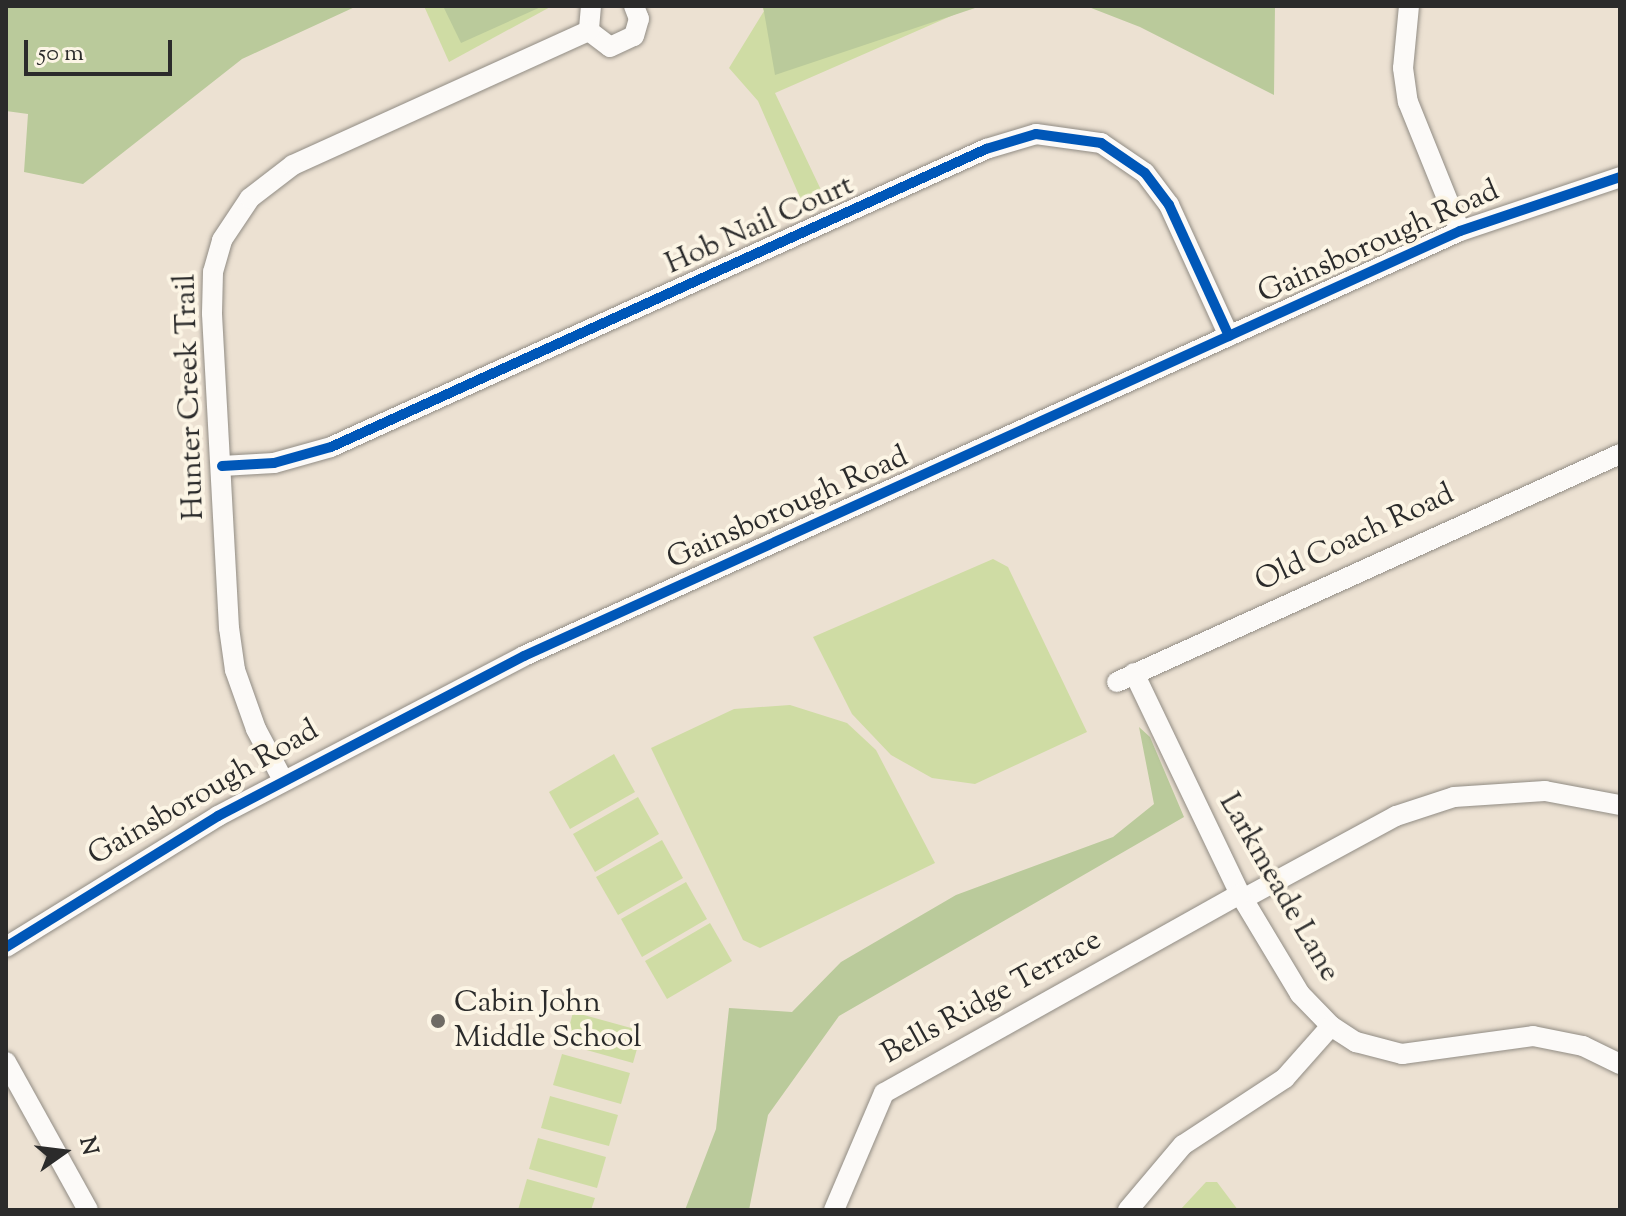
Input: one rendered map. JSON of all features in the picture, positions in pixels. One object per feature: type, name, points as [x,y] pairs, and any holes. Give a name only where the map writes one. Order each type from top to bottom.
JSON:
[{"type":"street","points":[[591,6],[589,31],[601,45],[628,43],[638,28],[634,6]]},
{"type":"street","points":[[1409,6],[1403,68],[1408,102],[1460,231]]},
{"type":"street","name":"Hunter Creek Trail","points":[[283,780],[235,670],[213,272],[222,240],[250,198],[293,165],[589,31]]},
{"type":"street","name":"Hob Nail Court","points":[[222,466],[274,463],[331,447],[986,149],[1036,134],[1101,143],[1145,173],[1169,205],[1229,336]]},
{"type":"street","name":"Gainsborough Road","points":[[6,947],[283,780],[524,656],[1460,231],[1620,177]]},
{"type":"street","name":"Old Coach Road","points":[[1126,678],[1620,454]]},
{"type":"street","name":"Larkmeade Lane","points":[[1126,678],[1242,896],[1300,994],[1331,1026],[1356,1042],[1402,1054],[1533,1036],[1583,1046],[1620,1064]]},
{"type":"street","name":"Bells Ridge Terrace","points":[[834,1210],[884,1093],[1242,896],[1396,816],[1454,797],[1545,791],[1620,805]]},
{"type":"street","points":[[1128,1210],[1183,1145],[1285,1078],[1331,1026]]},
{"type":"street","points":[[6,1062],[88,1210]]},
{"type":"green space","points":[[6,6],[357,6],[242,59],[83,184],[24,172],[28,114],[6,111]]},
{"type":"green space","points":[[424,6],[552,6],[449,62]]},
{"type":"green space","points":[[443,6],[543,6],[461,43]]},
{"type":"green space","points":[[762,6],[974,6],[775,93],[822,192],[802,202],[758,101],[729,68],[764,11]]},
{"type":"green space","points":[[763,6],[981,6],[775,75]]},
{"type":"green space","points":[[1086,6],[1275,6],[1274,95],[1140,27]]},
{"type":"green space","points":[[993,559],[1008,567],[1087,732],[975,784],[932,778],[891,755],[852,714],[813,637]]},
{"type":"green space","points":[[790,705],[847,723],[876,750],[935,863],[760,948],[743,940],[651,748],[734,709]]},
{"type":"green space","points":[[1139,727],[1150,737],[1184,817],[839,1016],[768,1115],[749,1210],[685,1210],[716,1129],[729,1008],[792,1012],[841,962],[956,895],[1113,837],[1154,804]]},
{"type":"green space","points":[[614,754],[635,792],[570,829],[549,792]]},
{"type":"green space","points":[[638,797],[659,834],[595,872],[573,834]]},
{"type":"green space","points":[[662,840],[683,878],[618,915],[596,877]]},
{"type":"green space","points":[[686,882],[707,919],[642,957],[621,919]]},
{"type":"green space","points":[[710,923],[732,961],[667,999],[645,961]]},
{"type":"green space","points":[[573,1012],[642,1031],[633,1063],[565,1044]]},
{"type":"green space","points":[[562,1054],[630,1073],[621,1104],[553,1085]]},
{"type":"green space","points":[[550,1096],[618,1115],[609,1146],[541,1128]]},
{"type":"green space","points":[[538,1138],[606,1157],[597,1188],[529,1169]]},
{"type":"green space","points":[[527,1179],[595,1198],[591,1210],[518,1210]]},
{"type":"green space","points":[[1206,1182],[1217,1182],[1238,1210],[1180,1210]]},
{"type":"cycle path","points":[[222,466],[274,463],[331,447],[986,149],[1036,134],[1101,143],[1145,173],[1169,205],[1229,336]]},
{"type":"cycle path","points":[[6,947],[218,816],[524,656],[1460,231],[1620,177]]},
{"type":"place","name":"Cabin John Middle School","points":[[438,1021]]}]
